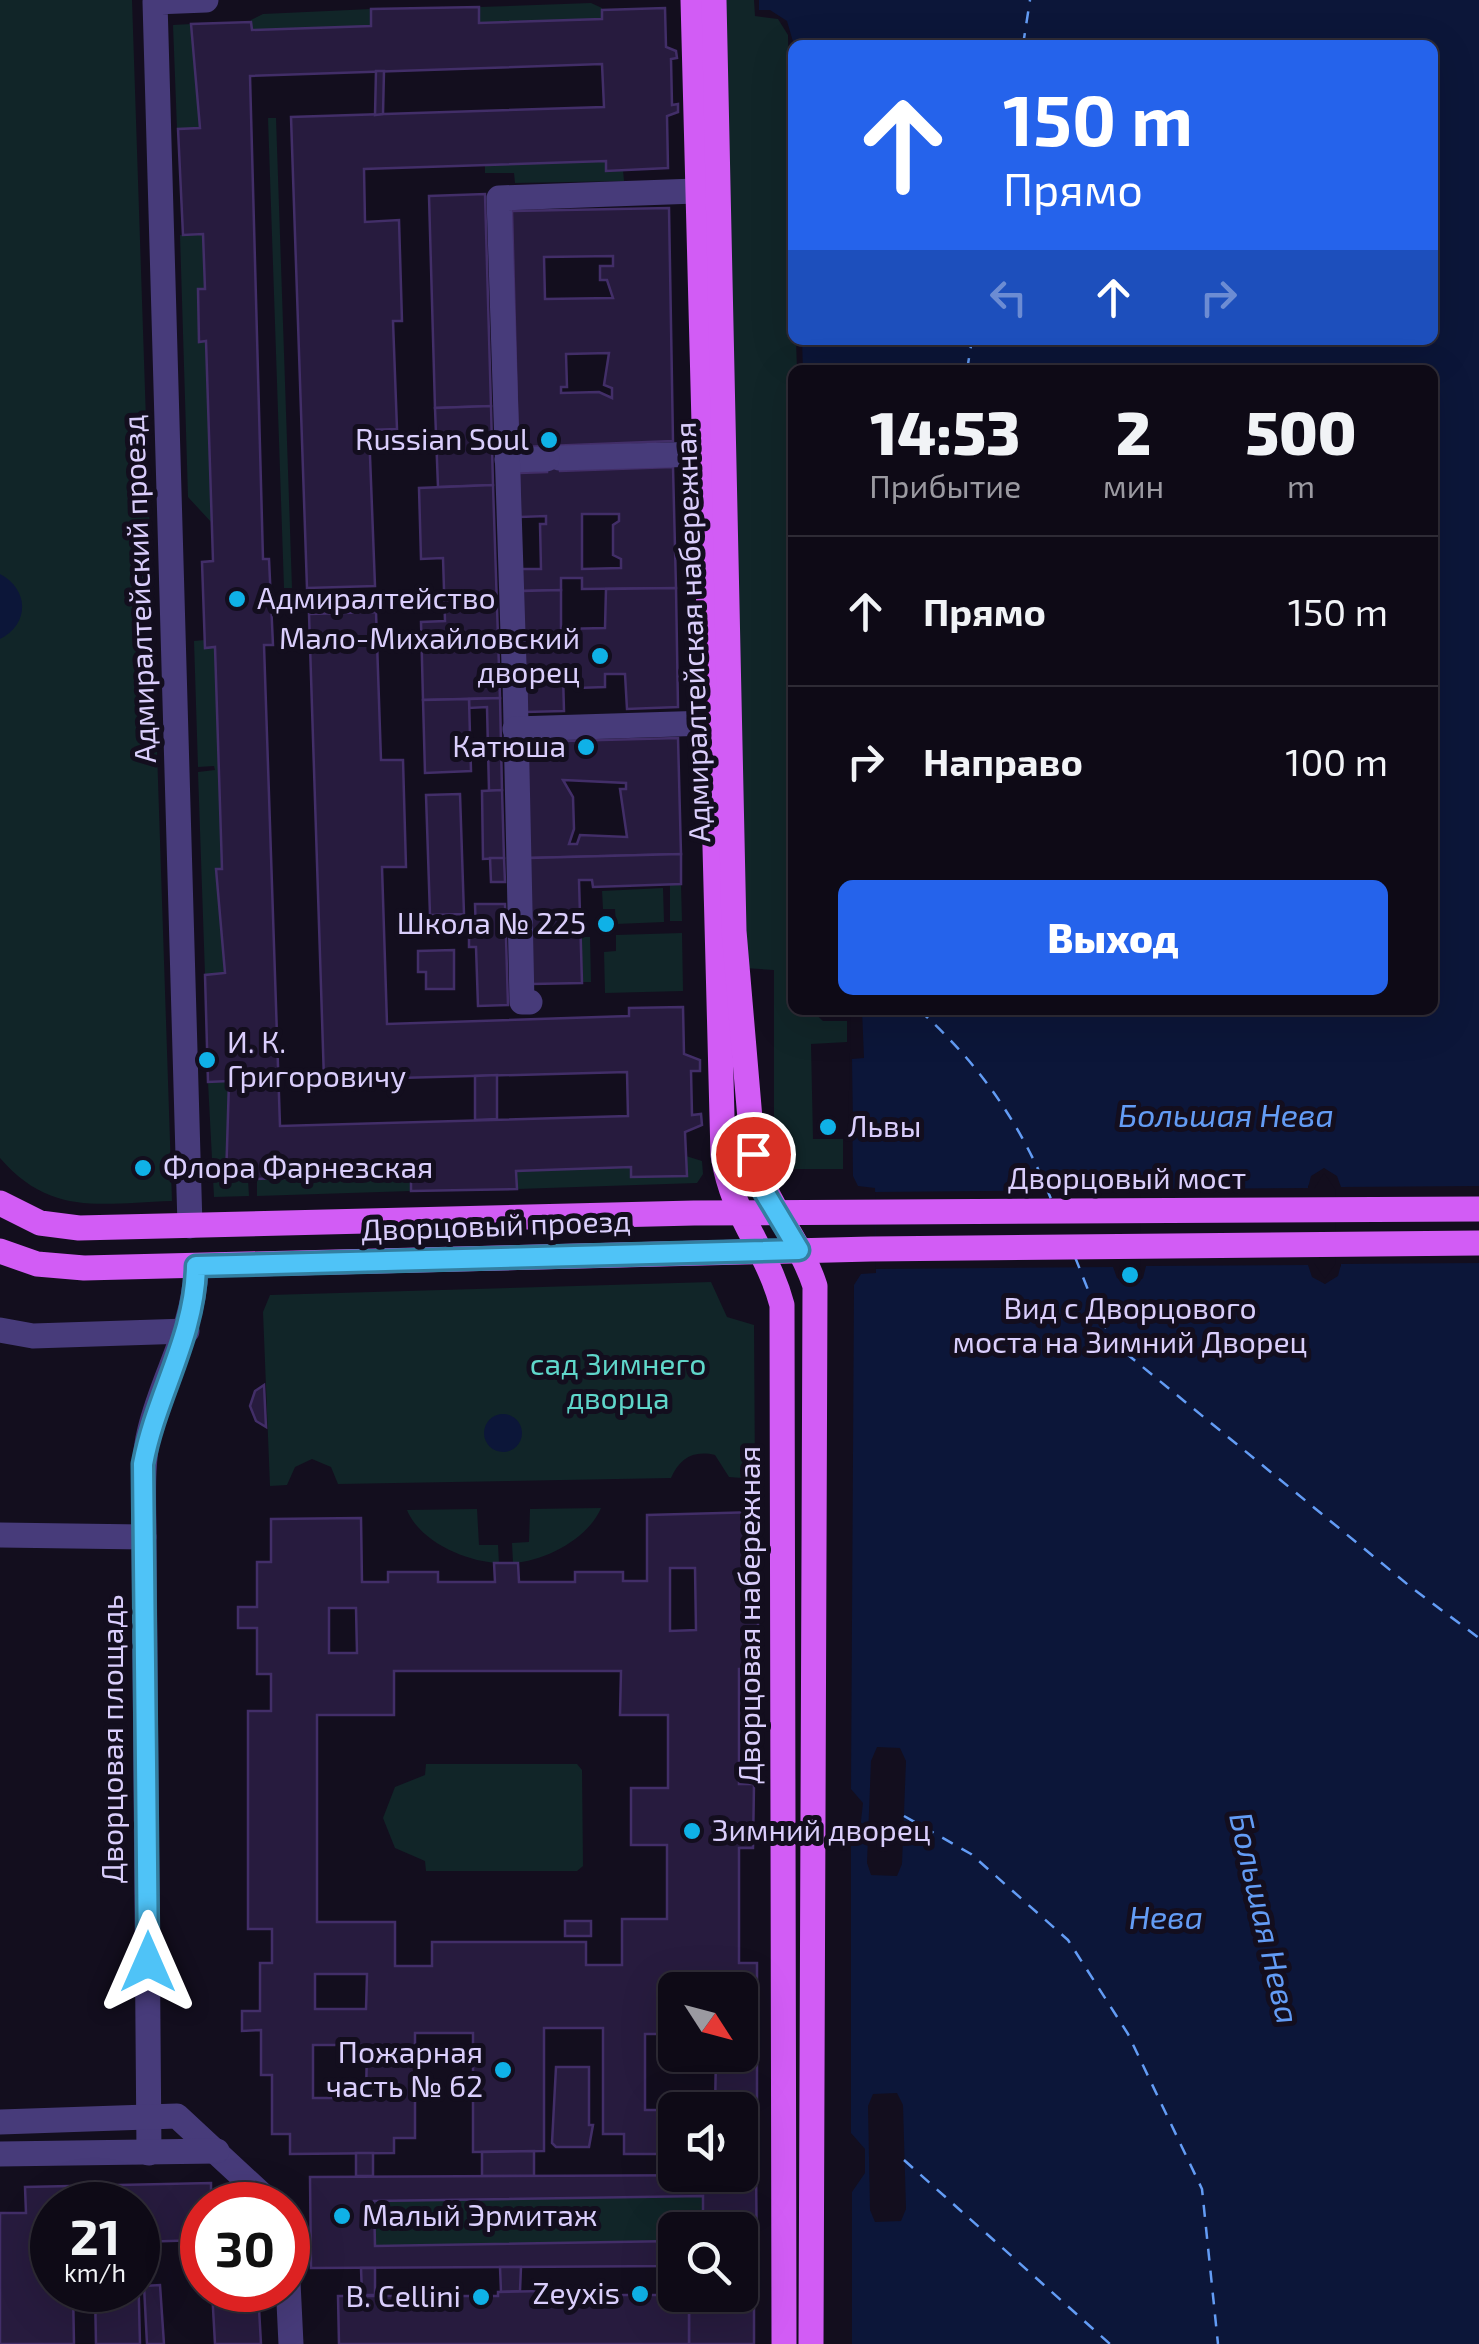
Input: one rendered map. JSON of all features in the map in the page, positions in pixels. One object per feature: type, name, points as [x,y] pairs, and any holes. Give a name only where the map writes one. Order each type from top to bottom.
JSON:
[{"type":"main road","name":"Адмиралтейская набережная","points":[[693,0],[722,1154],[736,1212],[759,1252]]},
{"type":"main road","name":"Адмиралтейская набережная","points":[[714,0],[720,455],[734,931],[753,1154],[760,1185],[799,1250]]},
{"type":"main road","points":[[0,1203],[28,1219],[66,1228],[190,1226]]},
{"type":"main road","name":"Дворцовый мост","points":[[775,1212],[1479,1209]]},
{"type":"main road","name":"Дворцовый проезд","points":[[190,1226],[775,1212]]},
{"type":"main road","points":[[799,1250],[1479,1243]]},
{"type":"main road","name":"Дворцовый проезд","points":[[196,1266],[799,1250]]},
{"type":"main road","name":"Дворцовая набережная","points":[[799,1250],[815,1286],[816,1304],[811,2344]]},
{"type":"main road","points":[[0,1251],[60,1267],[196,1266]]},
{"type":"main road","name":"Дворцовая набережная","points":[[759,1252],[782,1305],[784,2344]]},
{"type":"street","name":"Адмиралтейский проезд","points":[[190,1226],[155,2],[206,0]]},
{"type":"street","points":[[530,1002],[522,1002],[499,198],[696,190]]},
{"type":"street","points":[[507,460],[702,454]]},
{"type":"street","points":[[515,728],[709,723]]},
{"type":"street","name":"Дворцовая площадь","points":[[148,2152],[143,1464],[149,1431],[187,1331],[196,1266]]},
{"type":"street","points":[[0,1330],[33,1336],[187,1331]]},
{"type":"street","points":[[0,1536],[144,1536]]},
{"type":"street","points":[[0,2122],[177,2116],[249,2182]]},
{"type":"street","points":[[0,2154],[217,2152]]},
{"type":"street","points":[[290,2312],[292,2344]]},
{"type":"green space","points":[[0,0],[132,0],[172,1201],[100,1204],[58,1198],[19,1177],[0,1158]]},
{"type":"green space","points":[[724,0],[754,0],[755,16],[778,19],[788,35],[788,345],[796,345],[797,365],[788,365],[788,1015],[847,1021],[847,1042],[811,1044],[813,1139],[843,1139],[843,1169],[786,1169],[774,1157],[774,970],[745,968]]},
{"type":"green space","points":[[591,3],[602,8],[602,19],[479,23],[479,7]]},
{"type":"green space","points":[[371,9],[371,26],[252,30],[251,20],[263,14]]},
{"type":"green space","points":[[191,24],[200,128],[177,129],[173,25]]},
{"type":"green space","points":[[268,118],[276,118],[292,588],[284,588]]},
{"type":"green space","points":[[606,161],[607,171],[623,170],[624,181],[515,183],[514,173],[485,173],[485,165]]},
{"type":"green space","points":[[203,234],[205,289],[198,290],[199,341],[206,341],[212,523],[188,497],[180,235]]},
{"type":"green space","points":[[205,640],[205,647],[215,647],[222,869],[216,870],[225,973],[205,975],[198,772],[215,770],[214,766],[198,767],[194,641]]},
{"type":"green space","points":[[670,885],[681,885],[682,921],[670,921]]},
{"type":"green space","points":[[663,888],[664,922],[616,924],[615,909],[603,909],[602,891]]},
{"type":"green space","points":[[682,933],[683,991],[605,993],[604,952],[616,951],[616,935]]},
{"type":"green space","points":[[581,937],[590,937],[591,982],[583,982]]},
{"type":"green space","points":[[229,1081],[226,1180],[248,1180],[249,1196],[214,1197],[208,1082]]},
{"type":"green space","points":[[686,1156],[702,1161],[703,1174],[697,1183],[517,1189],[516,1171],[631,1167],[631,1177],[686,1176]]},
{"type":"green space","points":[[411,1174],[411,1191],[257,1196],[257,1179]]},
{"type":"green space","name":"сад Зимнего дворца","points":[[711,1282],[727,1317],[754,1325],[755,1479],[729,1477],[715,1455],[700,1454],[683,1461],[671,1478],[338,1484],[331,1467],[312,1459],[295,1467],[287,1485],[270,1486],[263,1312],[270,1295]]},
{"type":"green space","points":[[601,1508],[586,1529],[564,1546],[538,1558],[513,1563],[512,1543],[529,1542],[530,1509]]},
{"type":"green space","points":[[477,1509],[479,1545],[498,1545],[499,1563],[473,1559],[433,1541],[407,1510]]},
{"type":"green space","points":[[426,1764],[577,1764],[582,1770],[583,1866],[577,1871],[426,1871],[425,1861],[395,1848],[383,1818],[395,1787],[425,1775]]},
{"type":"green space","points":[[703,2196],[703,2212],[658,2212],[658,2241],[375,2246],[374,2201]]},
{"type":"water","name":"Нева","points":[[759,0],[1479,0],[1479,2344],[852,2344],[852,2192],[865,2173],[865,2149],[851,2133],[851,1841],[860,1830],[863,1803],[851,1789],[854,1285],[861,1274],[876,1273],[875,1188],[858,1186],[853,1176],[851,1015],[1438,1015],[1438,365],[803,365],[802,345],[1438,345],[1438,40],[793,40],[787,21],[770,10],[759,10]],"holes":[[[1324,1168],[1340,1185],[1341,1266],[1325,1284],[1309,1267],[1308,1186]],[[1129,1170],[1137,1174],[1142,1187],[1143,1278],[1128,1286],[1117,1269],[1114,1187]]]},
{"type":"water","points":[[0,574],[16,588],[22,606],[17,625],[0,639]]},
{"type":"water","points":[[503,1414],[516,1420],[522,1433],[516,1446],[503,1452],[490,1446],[484,1433],[490,1420]]},
{"type":"pier","points":[[851,1015],[862,1015],[864,1058],[852,1059],[853,1129],[848,1129]]},
{"type":"pier","points":[[1324,1168],[1337,1176],[1341,1187],[1479,1186],[1479,1263],[1341,1264],[1338,1276],[1325,1284],[1312,1277],[1308,1265],[1146,1266],[1143,1278],[1130,1286],[1117,1278],[1113,1267],[876,1269],[875,1192],[1113,1190],[1116,1178],[1129,1170],[1142,1178],[1146,1189],[1308,1188],[1311,1176]],"holes":[[[1324,1173],[1335,1189],[1336,1263],[1325,1279],[1314,1263],[1314,1189]],[[1129,1175],[1140,1191],[1141,1265],[1129,1281],[1119,1265],[1119,1191]]]},
{"type":"pier","points":[[877,1747],[900,1748],[906,1761],[902,1864],[897,1876],[871,1875],[867,1863],[871,1761]]},
{"type":"pier","points":[[897,2093],[903,2105],[906,2209],[901,2221],[875,2222],[870,2210],[868,2106],[873,2094]]},
{"type":"building","name":"Адмиралтейство","points":[[479,7],[479,23],[602,19],[602,10],[665,8],[666,47],[676,51],[677,58],[671,59],[672,105],[678,104],[678,112],[667,116],[668,168],[606,171],[606,161],[364,169],[365,222],[399,220],[402,321],[393,321],[397,429],[369,430],[375,586],[307,588],[291,117],[604,107],[602,64],[250,76],[263,559],[269,559],[273,645],[264,645],[280,1126],[628,1116],[627,1072],[324,1080],[309,614],[376,612],[381,760],[403,760],[406,867],[382,867],[387,1024],[629,1016],[629,1008],[683,1007],[684,1054],[700,1060],[700,1071],[691,1071],[692,1115],[701,1114],[702,1125],[685,1132],[687,1176],[631,1177],[631,1167],[516,1171],[517,1189],[411,1191],[411,1174],[226,1180],[229,1081],[208,1082],[205,975],[225,973],[216,869],[222,869],[215,647],[205,648],[202,562],[213,561],[206,341],[199,342],[198,289],[205,289],[203,234],[183,235],[178,129],[200,128],[191,24],[251,22],[252,30],[371,26],[371,9]]},
{"type":"building","points":[[376,71],[384,71],[383,114],[375,115]]},
{"type":"building","points":[[485,194],[491,406],[435,408],[429,196]]},
{"type":"building","points":[[669,208],[673,441],[522,447],[518,444],[512,211]],"holes":[[[613,256],[613,266],[600,266],[600,280],[607,280],[613,298],[545,299],[544,257]],[[609,353],[604,385],[612,388],[612,398],[599,392],[561,393],[561,387],[567,387],[566,354]]]},
{"type":"building","points":[[491,406],[493,485],[438,487],[435,408]]},
{"type":"building","points":[[547,446],[559,446],[560,471],[673,467],[676,588],[582,589],[582,578],[561,578],[561,590],[522,591],[521,569],[541,569],[540,524],[546,524],[546,516],[520,517],[519,473],[547,472]],"holes":[[[582,514],[619,514],[619,521],[613,525],[613,555],[621,559],[621,568],[582,569]]]},
{"type":"building","points":[[493,485],[500,698],[423,700],[421,622],[445,621],[443,558],[421,559],[419,488]]},
{"type":"building","name":"Мало-Михайловский дворец","points":[[676,588],[678,707],[627,709],[625,674],[605,674],[605,687],[577,688],[576,675],[563,675],[564,711],[525,712],[522,591],[561,590],[561,629],[605,628],[606,589]]},
{"type":"building","points":[[500,698],[502,790],[489,791],[487,707],[469,708],[469,699]]},
{"type":"building","points":[[469,699],[471,771],[425,773],[423,700]]},
{"type":"building","points":[[678,738],[681,854],[529,858],[526,742]],"holes":[[[563,780],[626,783],[626,789],[620,789],[627,837],[580,835],[577,844],[569,844],[574,829],[573,797]]]},
{"type":"building","points":[[502,790],[504,858],[483,859],[482,791]]},
{"type":"building","points":[[460,794],[464,914],[430,915],[426,795]]},
{"type":"building","points":[[681,854],[681,884],[593,887],[592,880],[579,880],[582,983],[532,984],[529,858]]},
{"type":"building","points":[[490,858],[504,858],[505,882],[491,882]]},
{"type":"building","points":[[475,904],[505,904],[508,1005],[478,1006],[476,947],[469,947],[469,935],[476,935]]},
{"type":"building","points":[[454,950],[454,989],[426,989],[426,972],[418,972],[418,951]]},
{"type":"building","points":[[497,1075],[497,1119],[475,1120],[475,1076]]},
{"type":"building","points":[[264,1385],[266,1427],[256,1421],[250,1406],[255,1391]]},
{"type":"building","name":"Зимний дворец","points":[[758,1512],[758,1669],[739,1669],[739,1784],[754,1784],[753,1848],[739,1848],[739,1963],[757,1963],[757,1972],[658,1972],[658,2034],[645,2034],[645,2110],[658,2110],[658,2154],[624,2154],[624,2134],[603,2134],[603,2028],[544,2028],[544,2151],[473,2152],[473,2033],[415,2033],[415,2138],[394,2138],[394,2153],[290,2154],[290,2134],[272,2134],[272,2075],[261,2075],[261,2030],[242,2031],[242,2011],[260,2011],[260,1963],[272,1963],[272,1929],[248,1929],[248,1711],[271,1711],[271,1674],[257,1674],[257,1628],[238,1628],[238,1607],[257,1607],[257,1562],[271,1562],[271,1519],[361,1518],[362,1582],[388,1582],[388,1572],[438,1572],[438,1582],[495,1582],[494,1563],[518,1563],[519,1582],[575,1582],[575,1572],[623,1572],[623,1581],[647,1581],[647,1515]],"holes":[[[670,1568],[695,1568],[696,1630],[670,1631]],[[329,1608],[356,1608],[357,1653],[329,1653]],[[394,1671],[621,1671],[620,1715],[668,1715],[668,1788],[631,1788],[631,1845],[667,1845],[667,1919],[622,1919],[622,1965],[586,1965],[586,1942],[432,1942],[432,1966],[395,1966],[395,1922],[317,1922],[317,1715],[394,1715]],[[315,1974],[367,1974],[366,2009],[315,2009]],[[313,2045],[367,2045],[366,2098],[313,2098]]]},
{"type":"building","points":[[565,1921],[591,1921],[591,1936],[565,1936]]},
{"type":"building","points":[[556,2067],[589,2067],[589,2125],[593,2125],[589,2147],[556,2147],[552,2143]]},
{"type":"building","name":"Зимний дворец","points":[[716,2072],[757,2072],[757,2092],[715,2092]]},
{"type":"building","points":[[534,2151],[534,2176],[482,2176],[482,2152]]},
{"type":"building","points":[[356,2153],[373,2153],[373,2176],[356,2176]]},
{"type":"building","name":"Малый Эрмитаж","points":[[658,2175],[658,2192],[756,2192],[756,2212],[703,2212],[703,2196],[374,2201],[375,2246],[658,2241],[658,2266],[311,2268],[310,2177]]},
{"type":"building","points":[[160,2184],[180,2184],[180,2241],[160,2241]]},
{"type":"building","points":[[25,2187],[30,2187],[30,2312],[73,2312],[74,2344],[0,2344],[0,2213],[26,2213]]},
{"type":"building","points":[[500,2267],[521,2267],[520,2291],[501,2292]]},
{"type":"building","points":[[361,2268],[375,2268],[375,2295],[362,2295]]},
{"type":"building","points":[[160,2285],[164,2344],[147,2344],[145,2312],[160,2312]]},
{"type":"building","points":[[590,2290],[590,2295],[658,2295],[658,2312],[689,2312],[689,2344],[339,2344],[338,2296],[498,2296],[498,2292]]},
{"type":"building","points":[[95,2312],[139,2312],[140,2344],[96,2344]]},
{"type":"building","points":[[213,2312],[259,2312],[261,2344],[215,2344]]},
{"type":"building","points":[[689,2312],[754,2312],[754,2344],[689,2344]]},
{"type":"ferry route","points":[[1024,40],[1030,0]]},
{"type":"ferry route","points":[[968,365],[971,345]]},
{"type":"ferry route","points":[[924,1015],[961,1051],[996,1096],[1026,1145],[1051,1199]]},
{"type":"ferry route","points":[[1075,1257],[1100,1320],[1122,1350],[1412,1588],[1479,1638]]},
{"type":"ferry route","points":[[904,1816],[971,1854],[1068,1940],[1128,2034],[1202,2189],[1218,2344]]},
{"type":"ferry route","points":[[904,2160],[1110,2344]]},
{"type":"place","name":"Russian Soul","points":[[549,440]]},
{"type":"place","name":"Адмиралтейство","points":[[237,599]]},
{"type":"place","name":"Мало-Михайловский дворец","points":[[600,656]]},
{"type":"place","name":"Катюша","points":[[586,747]]},
{"type":"place","name":"Школа № 225","points":[[606,924]]},
{"type":"place","name":"И. К. Григоровичу","points":[[207,1060]]},
{"type":"place","name":"Львы","points":[[828,1127]]},
{"type":"place","name":"Флора Фарнезская","points":[[143,1168]]},
{"type":"place","name":"Вид с Дворцового моста на Зимний Дворец","points":[[1130,1275]]},
{"type":"place","name":"Зимний дворец","points":[[692,1831]]},
{"type":"place","name":"Пожарная часть № 62","points":[[503,2070]]},
{"type":"place","name":"Малый Эрмитаж","points":[[342,2216]]},
{"type":"place","name":"Zeyxis","points":[[640,2294]]},
{"type":"place","name":"B. Cellini","points":[[481,2297]]},
{"type":"route","points":[[148,1962],[143,1464],[158,1403],[193,1310],[196,1266],[799,1250],[760,1185],[753,1154]]},
{"type":"water label","name":"Большая Нева","points":[[1226,1116]]},
{"type":"water label","name":"Большая Нева","points":[[1264,1918]]}]
